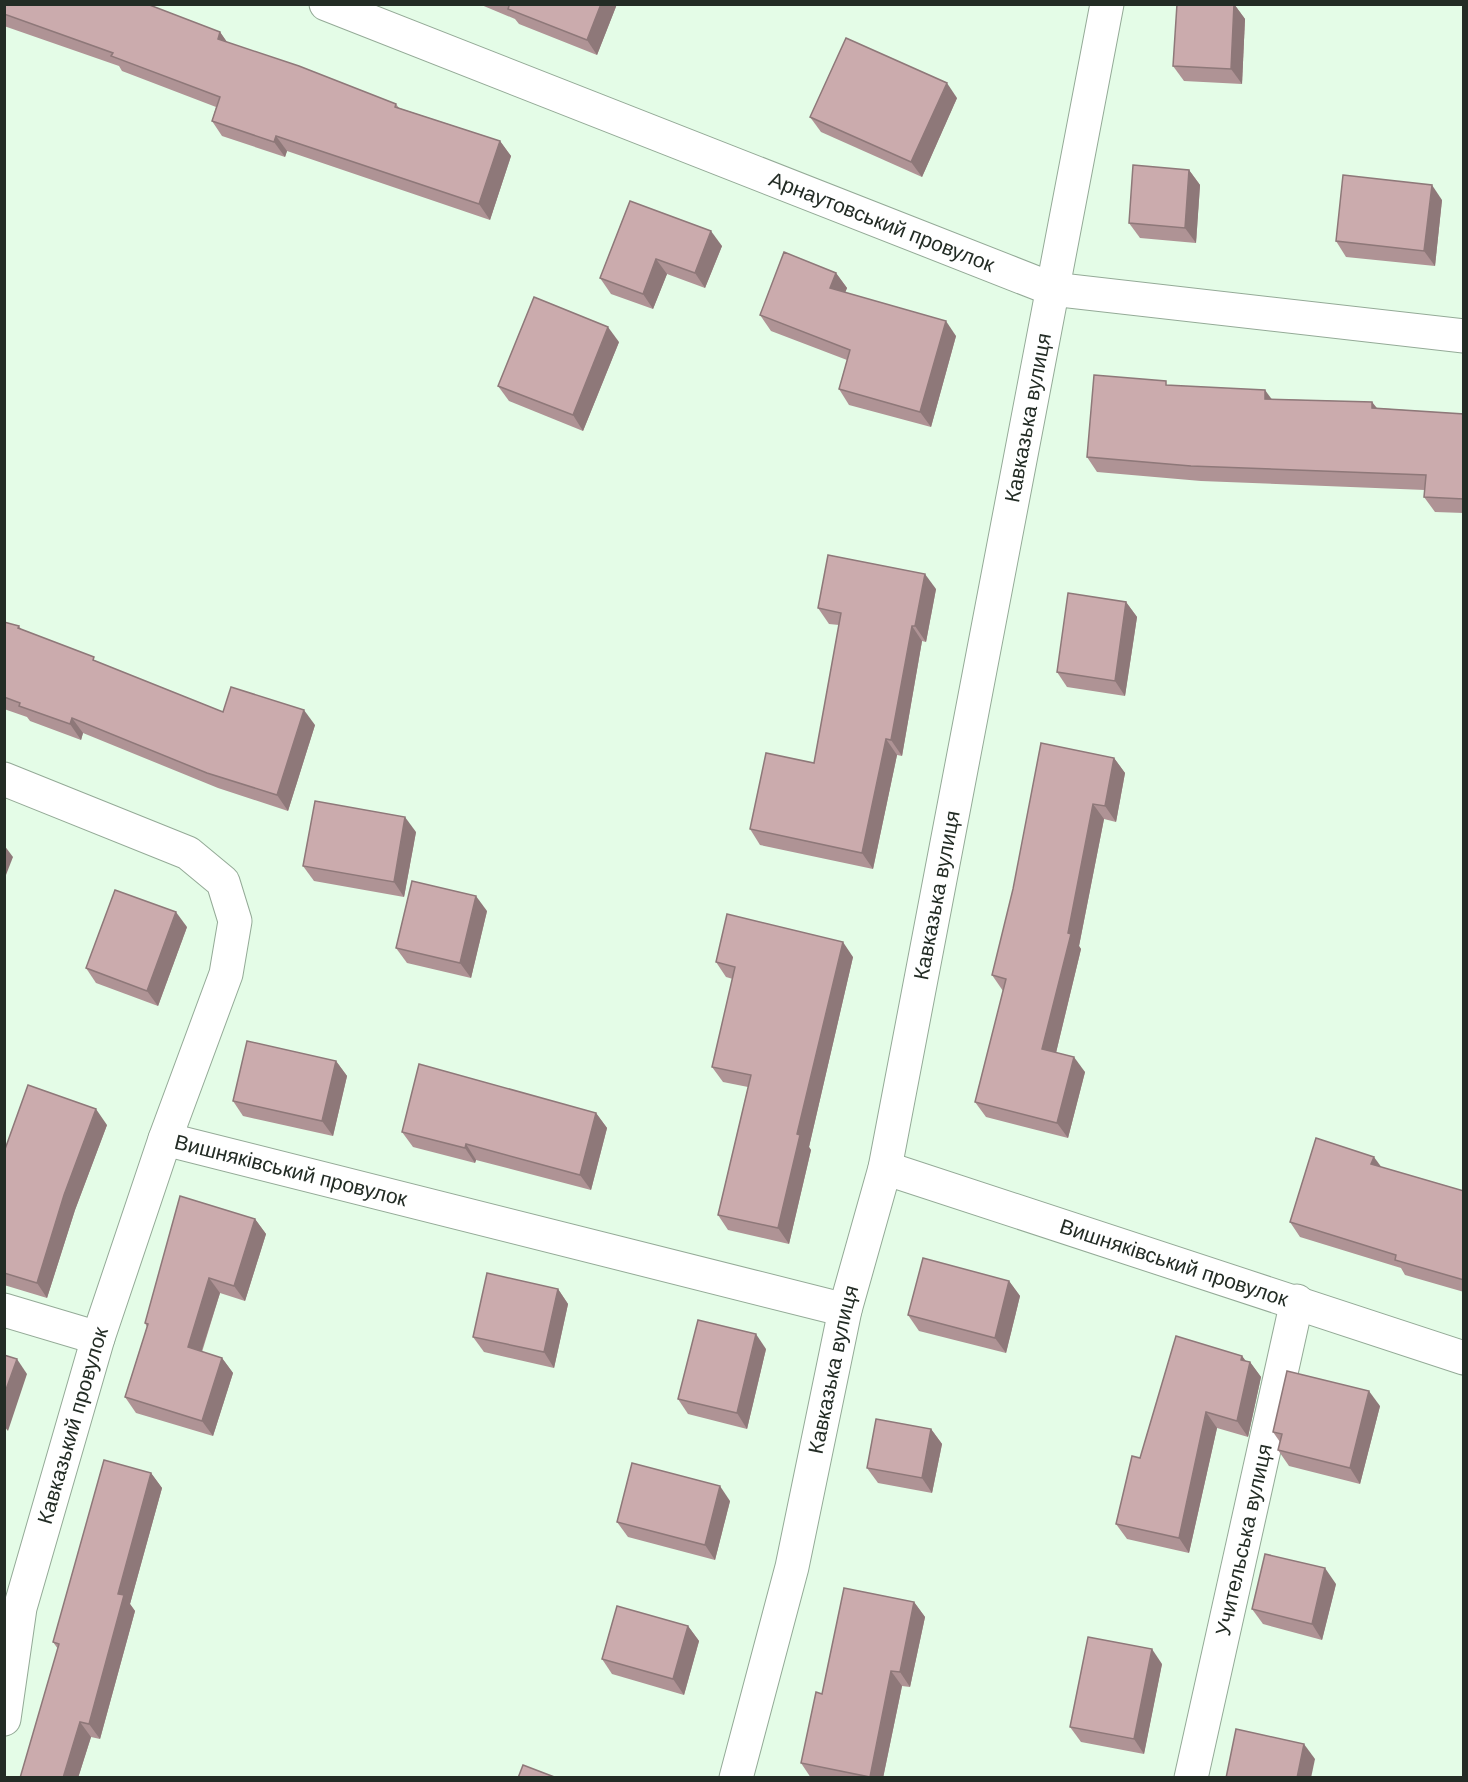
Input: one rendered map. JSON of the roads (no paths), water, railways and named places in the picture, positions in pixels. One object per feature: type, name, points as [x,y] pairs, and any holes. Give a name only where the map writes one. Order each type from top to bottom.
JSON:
[{"type":"street","name":"Арнаутовський провулок","points":[[326,4],[1052,289],[1464,336]]},
{"type":"street","name":"Кавказька вулиця","points":[[736,1778],[792,1567],[845,1310],[885,1168],[1107,4]]},
{"type":"street","name":"Вишняківський провулок","points":[[4,779],[188,853],[223,882],[235,921],[226,974],[165,1139],[845,1310]]},
{"type":"street","name":"Кавказький провулок","points":[[4,1719],[20,1608],[98,1338],[165,1139]]},
{"type":"street","name":"Вишняківський провулок","points":[[885,1168],[1297,1301],[1464,1358]]},
{"type":"street","name":"Учительська вулиця","points":[[1191,1778],[1297,1301]]},
{"type":"street","points":[[4,1310],[98,1338]]}]
